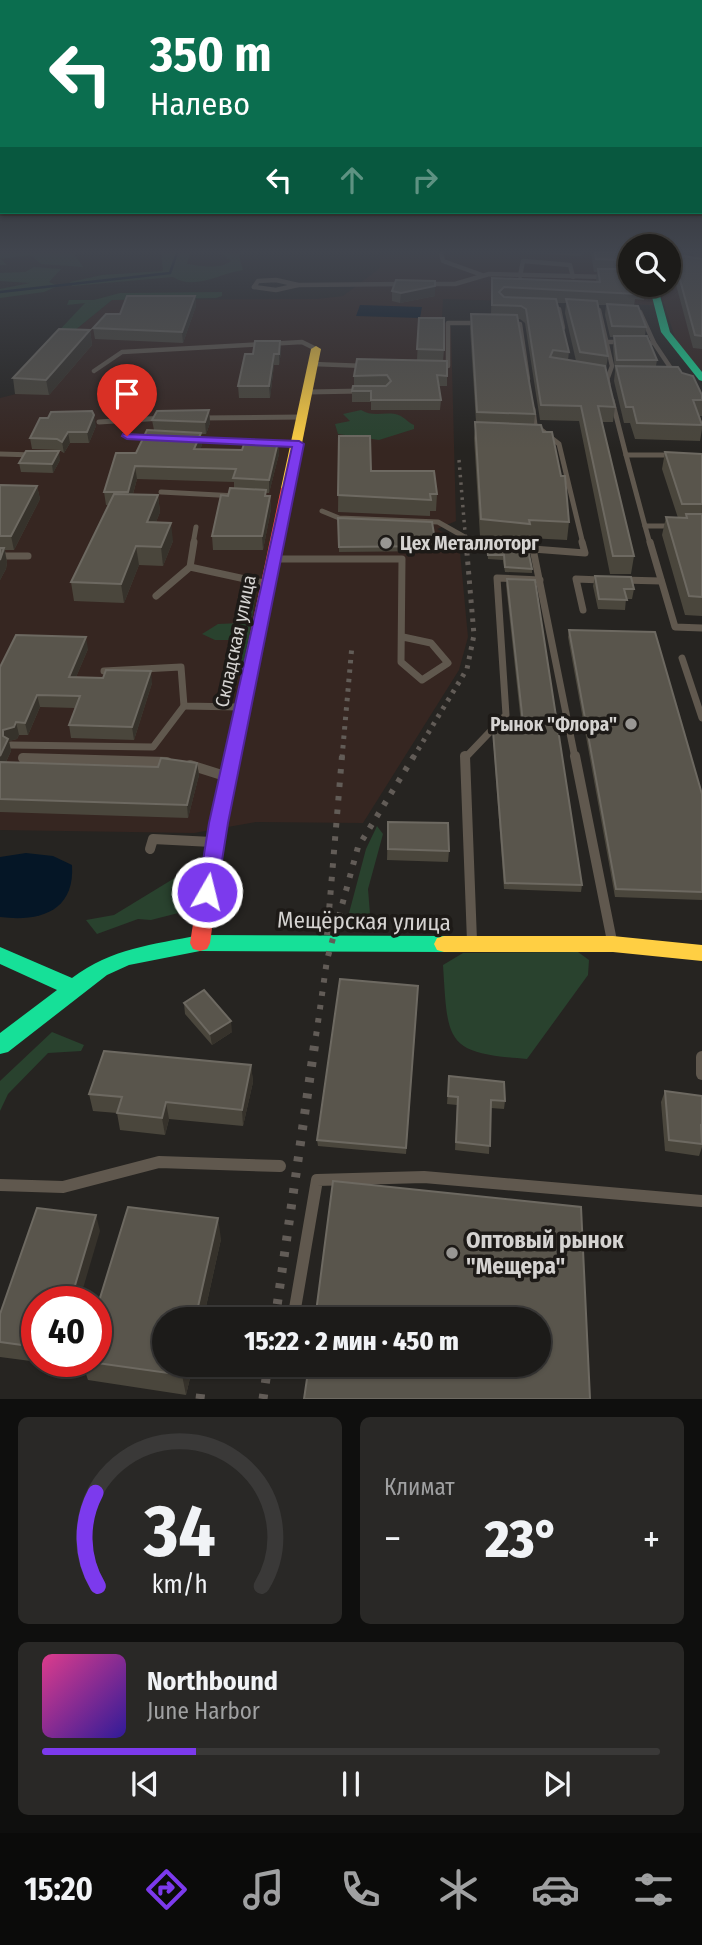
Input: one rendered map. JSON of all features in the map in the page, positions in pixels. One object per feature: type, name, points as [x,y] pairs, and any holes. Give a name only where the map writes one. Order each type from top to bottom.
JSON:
[{"type":"street","points":[[662,318],[666,332],[702,378]]},
{"type":"street","name":"Складская улица","points":[[200,943],[215,842],[273,559],[279,498],[299,444],[315,356]]},
{"type":"street","name":"Мещёрская улица","points":[[0,1045],[100,970],[125,958],[200,943],[613,944],[702,953]]},
{"type":"street","points":[[0,955],[73,988]]},
{"type":"lane","points":[[561,318],[565,334]]},
{"type":"lane","points":[[600,318],[612,366],[607,376],[625,455],[675,627],[702,628]]},
{"type":"lane","points":[[643,318],[654,343],[676,376],[685,382]]},
{"type":"lane","points":[[434,366],[448,366],[448,323],[484,323]]},
{"type":"lane","points":[[496,323],[520,324],[529,387]]},
{"type":"lane","points":[[94,371],[122,352],[302,342],[315,356],[381,366]]},
{"type":"lane","points":[[606,342],[654,343]]},
{"type":"lane","points":[[596,374],[620,376]]},
{"type":"lane","points":[[662,376],[676,376]]},
{"type":"lane","points":[[308,392],[373,391]]},
{"type":"lane","points":[[322,511],[339,518],[438,522],[479,545],[584,553],[559,444],[535,425],[531,400]]},
{"type":"lane","points":[[195,418],[302,417]]},
{"type":"lane","points":[[99,422],[168,418]]},
{"type":"lane","points":[[536,435],[549,436]]},
{"type":"lane","points":[[127,436],[155,437]]},
{"type":"lane","points":[[181,439],[299,444]]},
{"type":"lane","points":[[0,454],[47,455]]},
{"type":"lane","points":[[625,455],[689,455]]},
{"type":"lane","points":[[161,492],[244,496]]},
{"type":"lane","points":[[645,526],[679,527]]},
{"type":"lane","points":[[156,596],[190,567],[196,527]]},
{"type":"lane","points":[[533,549],[613,944]]},
{"type":"lane","points":[[0,556],[28,556]]},
{"type":"lane","points":[[273,559],[402,559],[401,662],[422,680],[448,663],[430,643],[403,637]]},
{"type":"lane","points":[[190,567],[268,584]]},
{"type":"lane","points":[[472,944],[465,757],[506,715],[497,578],[540,580]]},
{"type":"lane","points":[[583,610],[576,579],[661,581]]},
{"type":"lane","points":[[682,658],[702,718]]},
{"type":"lane","points":[[12,746],[153,747],[184,706],[181,667],[104,671]]},
{"type":"lane","points":[[184,706],[243,707]]},
{"type":"lane","points":[[23,758],[182,762],[228,777]]},
{"type":"lane","points":[[150,849],[153,839],[215,842]]},
{"type":"lane","points":[[702,1057],[702,1074]]},
{"type":"lane","points":[[0,1185],[63,1187],[159,1162],[281,1166]]},
{"type":"lane","points":[[295,1307],[317,1180],[424,1177],[702,1201]]},
{"type":"shaded area","points":[[90,318],[442,318],[451,328],[456,521],[437,529],[459,541],[468,637],[459,670],[363,823],[256,822],[194,833],[0,830],[0,398],[16,394],[63,340]]},
{"type":"shaded area","points":[[669,318],[702,318],[702,371],[677,344]]},
{"type":"green space","points":[[71,318],[90,318],[63,340],[52,338]]},
{"type":"green space","points":[[361,410],[374,414],[398,415],[414,425],[414,429],[379,440],[338,434],[335,424],[350,421],[343,414]]},
{"type":"green space","points":[[256,590],[244,675],[231,677],[229,661],[234,640],[215,640],[202,634],[218,624],[241,623],[247,591]]},
{"type":"green space","points":[[377,826],[383,834],[368,889],[370,914],[366,925],[358,927],[350,923],[348,917],[366,849]]},
{"type":"green space","points":[[196,865],[201,880],[186,911],[151,920],[138,919],[97,934],[86,920],[114,915]]},
{"type":"green space","points":[[578,952],[589,960],[588,975],[527,1059],[480,1053],[456,1039],[447,1012],[443,965],[463,953]]},
{"type":"green space","points":[[52,1032],[84,1045],[81,1051],[48,1053],[8,1094],[0,1111],[0,1081]]},
{"type":"water","points":[[26,853],[53,856],[72,865],[68,894],[52,911],[41,915],[28,918],[0,917],[0,857]]},
{"type":"building","points":[[102,318],[187,318],[182,332],[93,328]]},
{"type":"building","points":[[419,318],[444,318],[444,350],[417,349]]},
{"type":"building","points":[[471,318],[518,318],[535,414],[477,412]]},
{"type":"building","points":[[527,318],[561,318],[569,352],[553,350],[550,357],[605,366],[615,407],[598,406],[634,556],[613,556],[581,406],[541,405]]},
{"type":"building","points":[[571,318],[600,318],[608,356],[580,352]]},
{"type":"building","points":[[610,318],[643,318],[646,327],[612,326]]},
{"type":"building","points":[[690,318],[702,318],[702,336],[695,335]]},
{"type":"building","points":[[59,329],[90,330],[46,380],[13,378]]},
{"type":"building","points":[[614,336],[647,336],[657,360],[617,360]]},
{"type":"building","points":[[255,341],[280,341],[279,354],[274,354],[269,386],[238,386],[245,354],[253,354]]},
{"type":"building","points":[[357,359],[447,361],[447,376],[437,375],[441,400],[371,400],[371,391],[352,391],[353,386],[386,386],[391,381],[387,375],[354,376]]},
{"type":"building","points":[[616,366],[678,367],[682,373],[693,376],[702,395],[702,400],[693,400],[702,425],[637,423],[633,407],[626,407]]},
{"type":"building","points":[[209,410],[205,422],[152,420],[157,411]]},
{"type":"building","points":[[92,411],[94,415],[87,432],[68,432],[62,442],[57,439],[30,438],[40,418],[48,418],[51,412]]},
{"type":"building","points":[[475,422],[541,425],[543,432],[552,432],[561,476],[565,476],[569,522],[529,520],[530,524],[481,519]]},
{"type":"building","points":[[147,430],[201,433],[194,449],[242,450],[245,441],[278,442],[269,480],[233,478],[236,469],[135,466],[128,492],[104,492],[116,453],[136,453]]},
{"type":"building","points":[[339,436],[370,436],[371,471],[434,471],[437,494],[430,494],[431,500],[338,495]]},
{"type":"building","points":[[26,451],[59,451],[52,464],[19,463]]},
{"type":"building","points":[[665,452],[702,454],[702,504],[682,504]]},
{"type":"building","points":[[0,485],[37,486],[11,536],[0,536]]},
{"type":"building","points":[[230,488],[266,490],[265,496],[270,496],[262,536],[212,536],[221,495],[228,496]]},
{"type":"building","points":[[114,494],[158,495],[147,522],[171,523],[161,547],[136,546],[121,584],[71,582]]},
{"type":"building","points":[[686,514],[702,514],[702,597],[689,596],[666,517],[687,518]]},
{"type":"building","points":[[338,518],[432,522],[436,546],[339,547]]},
{"type":"building","points":[[487,545],[528,550],[532,569],[505,567],[504,555],[488,555]]},
{"type":"building","points":[[595,576],[631,577],[634,589],[624,589],[627,600],[599,599]]},
{"type":"building","points":[[507,579],[535,580],[582,885],[505,883],[493,731],[524,732]]},
{"type":"building","name":"Рынок \"Флора\"","points":[[569,630],[655,632],[702,794],[702,892],[616,889]]},
{"type":"building","points":[[16,635],[86,637],[69,677],[103,678],[106,670],[151,671],[132,727],[69,725],[80,696],[37,695],[25,723],[16,722],[14,727],[3,730],[3,736],[8,739],[0,756],[0,667]]},
{"type":"building","points":[[161,758],[197,763],[187,805],[0,799],[0,762],[158,767]]},
{"type":"building","points":[[388,822],[448,823],[449,851],[388,849]]},
{"type":"building","points":[[340,979],[418,986],[406,1148],[317,1140]]},
{"type":"building","points":[[204,990],[231,1021],[210,1034],[184,1003]]},
{"type":"building","points":[[104,1051],[251,1065],[242,1110],[166,1102],[162,1118],[117,1113],[122,1097],[89,1094]]},
{"type":"building","points":[[449,1076],[504,1082],[505,1101],[491,1100],[490,1146],[456,1142],[458,1097],[448,1096]]},
{"type":"building","points":[[665,1091],[702,1096],[702,1144],[669,1140]]},
{"type":"building","points":[[333,1181],[581,1207],[590,1399],[304,1399],[307,1377],[551,1377],[551,1307],[317,1307]]},
{"type":"building","points":[[128,1207],[218,1218],[198,1307],[152,1307],[152,1371],[112,1365],[112,1286],[104,1286]]},
{"type":"building","points":[[37,1208],[96,1215],[75,1286],[21,1286],[21,1345],[0,1342],[0,1314]]},
{"type":"railway","points":[[459,460],[466,544]]},
{"type":"railway","points":[[413,758],[467,669],[474,635],[466,542]]},
{"type":"railway","points":[[342,758],[352,645]]},
{"type":"railway","points":[[327,935],[342,756]]},
{"type":"railway","points":[[316,1036],[327,960],[358,847],[414,756]]},
{"type":"railway","points":[[277,1307],[316,1035]]},
{"type":"railway","points":[[263,1399],[266,1377]]},
{"type":"railway","points":[[200,1399],[201,1391]]},
{"type":"traffic: fast","points":[[662,318],[666,332],[702,378]]},
{"type":"traffic: fast","points":[[0,1045],[100,969],[125,958],[200,943],[444,944]]},
{"type":"traffic: fast","points":[[0,955],[73,988]]},
{"type":"traffic: slow","points":[[287,488],[316,349]]},
{"type":"traffic: slow","points":[[444,944],[613,944],[702,953]]},
{"type":"traffic: jam","points":[[200,943],[215,842],[287,488]]},
{"type":"place","name":"Цех Металлоторг","points":[[386,543]]},
{"type":"place","name":"Рынок \"Флора\"","points":[[631,724]]},
{"type":"place","name":"Оптовый рынок \"Мещера\"","points":[[452,1253]]},
{"type":"route","points":[[127,436],[299,444],[285,499],[218,823],[207,892]]}]
